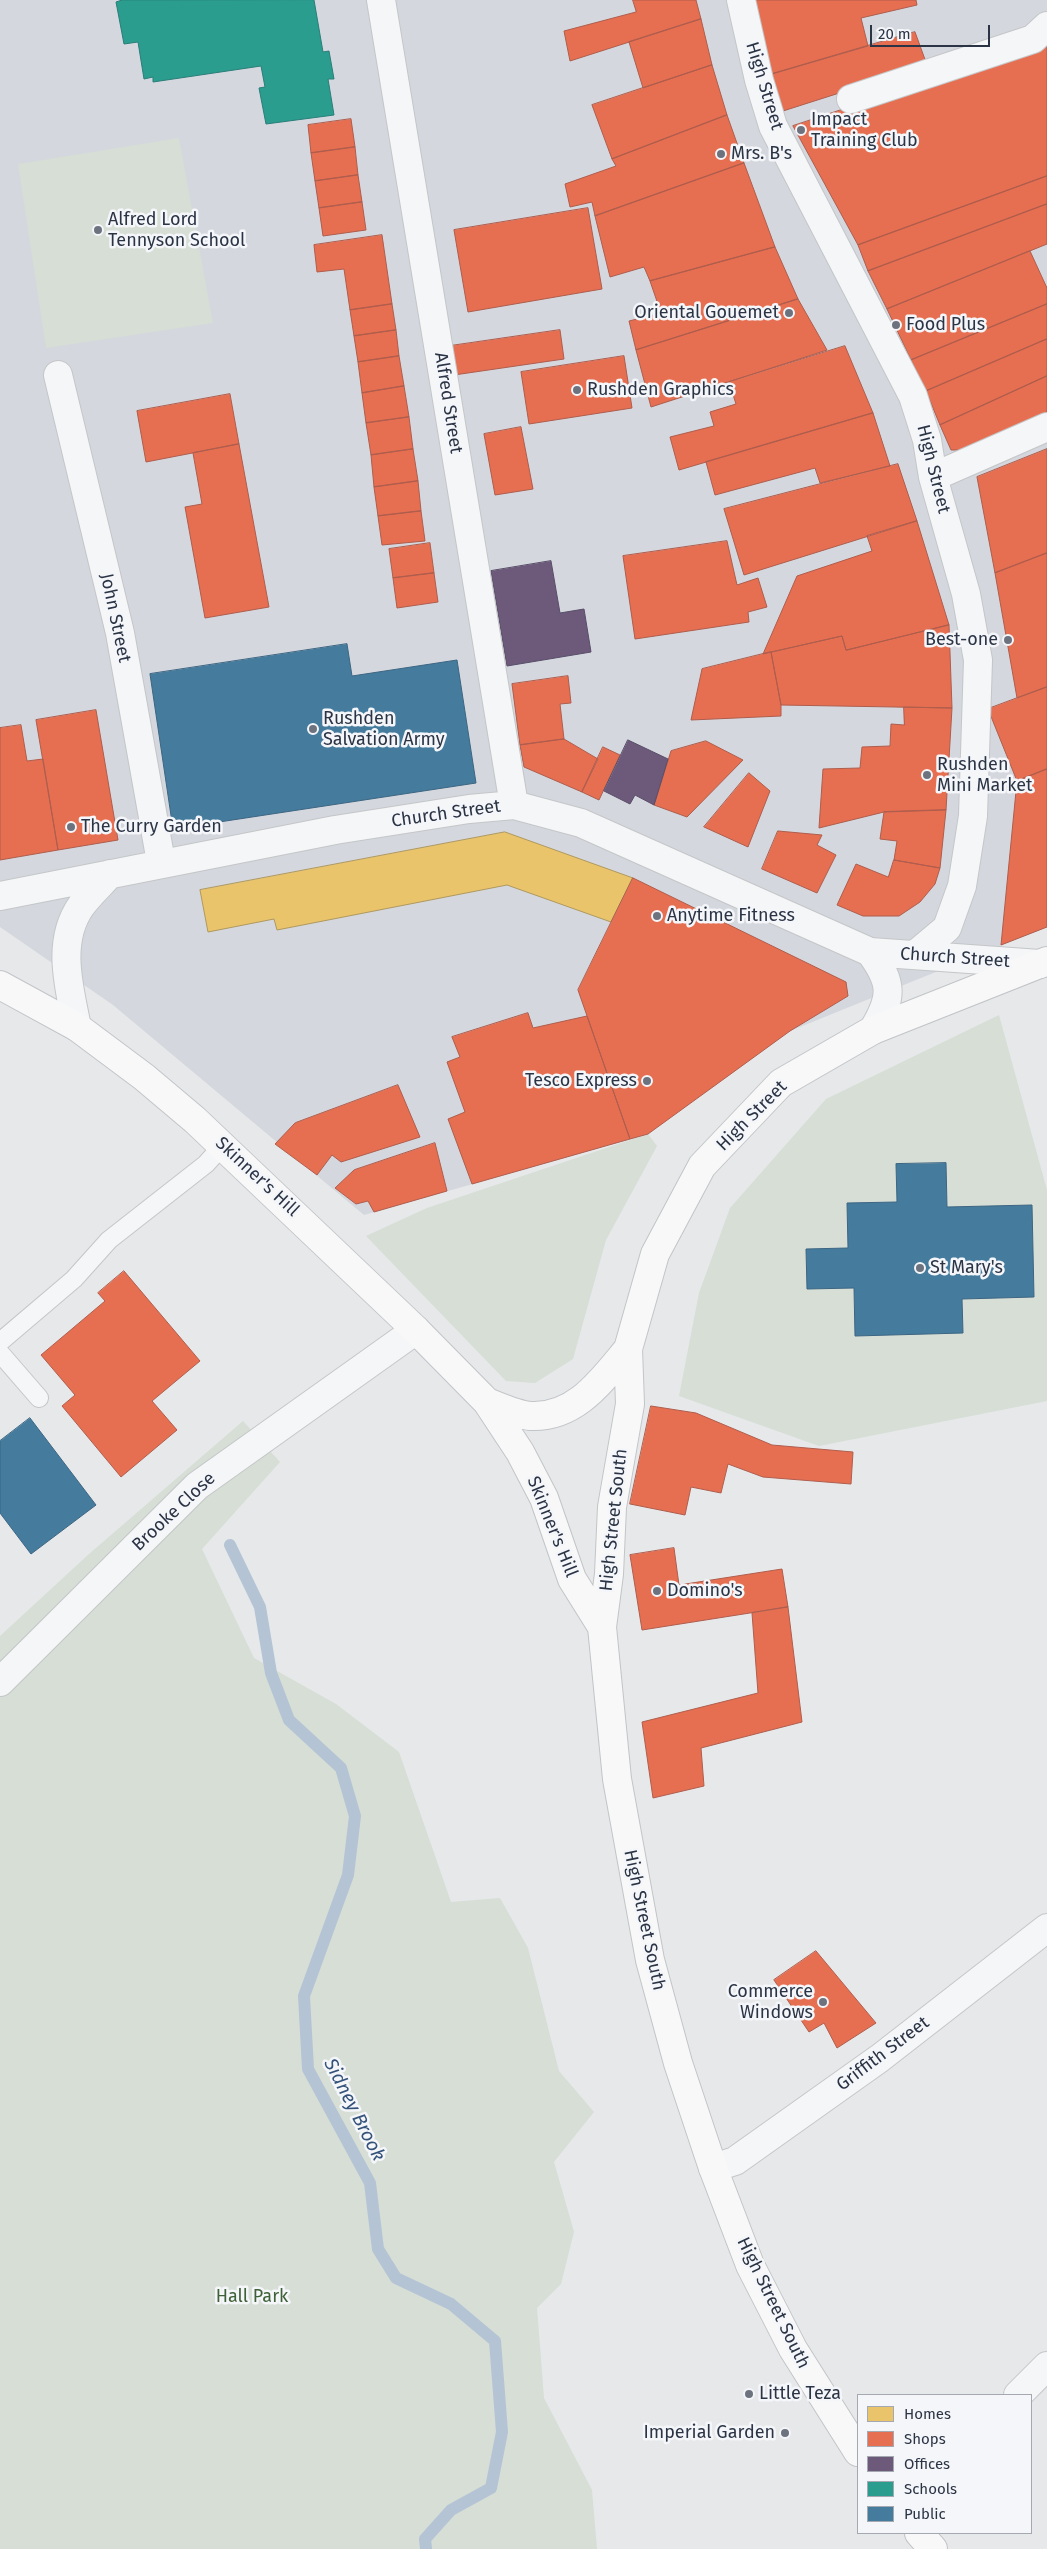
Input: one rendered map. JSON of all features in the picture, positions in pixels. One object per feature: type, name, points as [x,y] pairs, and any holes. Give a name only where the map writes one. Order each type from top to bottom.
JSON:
[{"type":"main road","name":"High Street","points":[[628,1348],[655,1254],[702,1166],[780,1083],[874,1030],[1043,963]]},
{"type":"main road","name":"Skinner's Hill","points":[[0,986],[77,1027],[144,1077],[223,1145],[416,1330],[487,1402],[520,1452],[544,1498],[572,1579],[602,1626]]},
{"type":"main road","name":"Skinner's Hill","points":[[487,1402],[530,1416],[565,1410],[595,1389],[628,1348]]},
{"type":"main road","name":"High Street South","points":[[628,1348],[630,1404],[612,1507],[609,1574],[602,1626],[617,1779],[650,1960],[678,2063],[713,2168],[750,2265],[793,2349],[857,2450]]},
{"type":"main road","points":[[920,2534],[933,2549]]},
{"type":"street","name":"Alfred Street","points":[[381,0],[514,805]]},
{"type":"street","name":"High Street","points":[[741,0],[759,80],[773,126],[913,396],[926,440],[933,477],[966,594],[978,660],[973,816],[962,886],[947,928],[916,954]]},
{"type":"street","points":[[851,99],[1032,39],[1047,26]]},
{"type":"street","name":"John Street","points":[[58,375],[120,633],[161,862]]},
{"type":"street","points":[[933,477],[1047,428]]},
{"type":"street","name":"Church Street","points":[[0,896],[161,862],[335,830],[469,809],[514,805],[581,823],[870,952],[1043,963]]},
{"type":"street","points":[[77,1027],[66,976],[66,943],[80,907],[110,874]]},
{"type":"street","name":"Church Street","points":[[870,952],[883,969],[888,989],[886,1009],[874,1030]]},
{"type":"street","name":"Brooke Close","points":[[0,1682],[197,1486],[416,1330]]},
{"type":"street","name":"Griffith Street","points":[[713,2168],[735,2161],[880,2058],[1047,1928]]},
{"type":"street","points":[[1019,2394],[1047,2366]]},
{"type":"lane","points":[[0,1342],[74,1279],[108,1240],[206,1164],[223,1145]]},
{"type":"lane","points":[[0,1353],[39,1398]]},
{"type":"shaded area","points":[[0,0],[1047,0],[1047,927],[790,1031],[648,1134],[364,1215],[113,1005],[0,927]]},
{"type":"green space","points":[[179,138],[213,323],[46,348],[18,164]]},
{"type":"green space","points":[[999,1015],[1047,1190],[1047,1401],[819,1446],[679,1396],[699,1293],[730,1208],[826,1099]]},
{"type":"green space","points":[[648,1134],[657,1146],[606,1240],[573,1359],[535,1383],[506,1381],[366,1236],[427,1208]]},
{"type":"green space","name":"Hall Park","points":[[243,1421],[280,1462],[202,1549],[254,1658],[336,1704],[399,1752],[451,1902],[500,1898],[528,1948],[559,2071],[594,2112],[554,2162],[574,2232],[561,2284],[537,2308],[544,2398],[592,2490],[597,2549],[0,2549],[0,1636],[89,1554]]},
{"type":"building: Homes","points":[[505,832],[633,878],[611,922],[507,885],[277,930],[274,919],[208,932],[200,890]]},
{"type":"building: Shops","points":[[633,0],[696,0],[701,19],[570,61],[564,31],[636,12]]},
{"type":"building: Shops","points":[[755,0],[916,0],[917,5],[861,18],[868,46],[772,74]]},
{"type":"building: Shops","points":[[701,19],[712,65],[643,88],[629,42]]},
{"type":"building: Shops","points":[[915,32],[927,65],[783,111],[772,74]]},
{"type":"building: Shops","points":[[1047,42],[1047,176],[858,245],[793,126]]},
{"type":"building: Shops","points":[[712,65],[727,115],[612,159],[592,105]]},
{"type":"building: Shops","points":[[727,115],[744,163],[595,216],[592,202],[570,207],[565,184],[616,166],[612,159]]},
{"type":"building: Shops","points":[[351,119],[355,147],[311,153],[308,125]]},
{"type":"building: Shops","points":[[355,147],[358,175],[315,181],[311,153]]},
{"type":"building: Shops","points":[[744,163],[775,247],[650,281],[644,267],[610,277],[595,216]]},
{"type":"building: Shops","points":[[358,175],[362,202],[319,208],[315,181]]},
{"type":"building: Shops","points":[[1047,176],[1047,204],[868,271],[858,245]]},
{"type":"building: Shops","points":[[362,202],[366,230],[323,236],[319,208]]},
{"type":"building: Shops","points":[[1047,204],[1047,244],[887,309],[868,271]]},
{"type":"building: Shops","points":[[588,208],[602,289],[468,312],[454,230]]},
{"type":"building: Shops","points":[[382,235],[392,304],[350,310],[344,269],[317,272],[314,245]]},
{"type":"building: Shops","points":[[775,247],[798,299],[636,350],[629,321],[661,313],[650,281]]},
{"type":"building: Shops","points":[[1030,251],[1047,288],[1047,304],[911,360],[887,309]]},
{"type":"building: Shops","points":[[798,299],[827,350],[651,407],[636,350]]},
{"type":"building: Shops","points":[[392,304],[396,330],[354,336],[350,310]]},
{"type":"building: Shops","points":[[1047,304],[1047,339],[926,391],[911,360]]},
{"type":"building: Shops","points":[[396,330],[399,356],[358,362],[354,336]]},
{"type":"building: Shops","name":"Rushden Graphics","points":[[560,330],[564,359],[454,375],[450,346]]},
{"type":"building: Shops","points":[[1047,339],[1047,376],[940,425],[926,391]]},
{"type":"building: Shops","points":[[845,346],[873,413],[679,470],[670,437],[714,426],[710,412],[736,404],[729,382]]},
{"type":"building: Shops","points":[[399,356],[404,386],[362,393],[358,362]]},
{"type":"building: Shops","name":"Rushden Graphics","points":[[624,356],[632,408],[529,424],[521,372]]},
{"type":"building: Shops","points":[[1047,376],[1047,417],[977,450],[951,450],[940,425]]},
{"type":"building: Shops","points":[[404,386],[409,417],[366,423],[362,393]]},
{"type":"building: Shops","points":[[230,394],[239,444],[146,462],[137,411]]},
{"type":"building: Shops","points":[[873,413],[890,466],[820,483],[815,468],[715,495],[706,462]]},
{"type":"building: Shops","points":[[409,417],[413,449],[371,455],[366,423]]},
{"type":"building: Shops","points":[[521,427],[533,489],[495,495],[484,434]]},
{"type":"building: Shops","points":[[239,444],[269,607],[205,618],[185,507],[202,504],[193,453]]},
{"type":"building: Shops","points":[[413,449],[418,481],[374,487],[371,455]]},
{"type":"building: Shops","points":[[1047,449],[1047,553],[995,573],[977,477]]},
{"type":"building: Shops","points":[[898,464],[917,521],[744,575],[724,509]]},
{"type":"building: Shops","points":[[418,481],[421,511],[378,516],[374,487]]},
{"type":"building: Shops","points":[[421,511],[425,541],[382,545],[378,516]]},
{"type":"building: Shops","points":[[917,521],[949,625],[846,650],[842,636],[763,654],[797,576],[872,551],[867,536]]},
{"type":"building: Shops","points":[[727,541],[737,585],[758,578],[767,607],[748,612],[749,622],[635,639],[623,556]]},
{"type":"building: Shops","points":[[430,543],[434,573],[393,578],[389,549]]},
{"type":"building: Shops","points":[[1047,553],[1047,687],[1017,698],[995,573]]},
{"type":"building: Shops","points":[[434,573],[438,602],[397,608],[393,578]]},
{"type":"building: Shops","points":[[949,625],[952,708],[781,705],[771,652],[842,636],[846,650]]},
{"type":"building: Shops","points":[[771,652],[781,705],[781,716],[691,720],[702,669]]},
{"type":"building: Shops","points":[[568,676],[571,703],[560,704],[564,739],[520,745],[512,684]]},
{"type":"building: Shops","points":[[1047,687],[1047,769],[1017,781],[988,709]]},
{"type":"building: Shops","points":[[904,707],[952,708],[946,810],[884,812],[819,828],[823,769],[860,768],[862,747],[890,746],[891,724],[904,725]]},
{"type":"building: Shops","points":[[96,710],[118,840],[58,850],[36,720]]},
{"type":"building: Shops","points":[[21,725],[27,761],[43,759],[58,850],[0,860],[0,728]]},
{"type":"building: Shops","points":[[564,739],[598,759],[582,792],[524,767],[520,745]]},
{"type":"building: Shops","points":[[706,741],[743,760],[687,817],[654,805],[671,751]]},
{"type":"building: Shops","points":[[603,747],[620,755],[599,800],[582,792]]},
{"type":"building: Shops","points":[[1047,769],[1047,927],[1001,945],[1017,781]]},
{"type":"building: Shops","points":[[749,773],[770,791],[748,847],[704,827]]},
{"type":"building: Shops","points":[[946,810],[940,868],[894,860],[897,841],[880,839],[884,812]]},
{"type":"building: Shops","points":[[778,831],[822,835],[817,845],[836,855],[817,893],[762,869]]},
{"type":"building: Shops","points":[[894,860],[940,868],[935,884],[920,902],[899,916],[863,916],[837,905],[856,864],[888,877]]},
{"type":"building: Shops","points":[[633,878],[846,982],[848,996],[790,1031],[648,1134],[630,1139],[578,990]]},
{"type":"building: Shops","points":[[528,1013],[533,1028],[587,1016],[630,1139],[472,1184],[448,1119],[465,1112],[447,1062],[460,1057],[452,1037]]},
{"type":"building: Shops","points":[[398,1085],[420,1137],[341,1162],[332,1155],[317,1175],[275,1144],[295,1123]]},
{"type":"building: Shops","points":[[435,1143],[447,1191],[374,1212],[368,1201],[356,1204],[335,1188],[354,1170]]},
{"type":"building: Shops","points":[[124,1271],[200,1361],[152,1401],[177,1430],[121,1477],[62,1406],[75,1395],[41,1355],[105,1301],[98,1293]]},
{"type":"building: Shops","points":[[651,1406],[696,1413],[772,1445],[853,1452],[851,1484],[763,1477],[728,1464],[721,1493],[691,1487],[685,1515],[630,1504]]},
{"type":"building: Shops","points":[[674,1548],[679,1585],[782,1569],[788,1607],[642,1630],[630,1555]]},
{"type":"building: Shops","points":[[788,1607],[802,1722],[701,1748],[704,1786],[653,1798],[642,1722],[758,1693],[752,1613]]},
{"type":"building: Shops","name":"Commerce Windows","points":[[816,1951],[876,2023],[837,2048],[824,2023],[809,2032],[774,1980]]},
{"type":"building: Offices","points":[[551,561],[560,613],[584,609],[591,652],[507,666],[491,571]]},
{"type":"building: Offices","points":[[628,740],[668,759],[654,805],[635,795],[630,804],[604,791]]},
{"type":"building: Schools","points":[[122,0],[314,0],[323,52],[329,51],[334,79],[328,79],[334,115],[266,124],[259,88],[265,87],[261,66],[153,82],[153,77],[144,79],[138,42],[124,44],[116,2]]},
{"type":"building: Public","name":"Rushden Salvation Army","points":[[347,644],[352,676],[457,660],[476,783],[173,829],[150,674]]},
{"type":"building: Public","name":"St Mary's","points":[[946,1163],[947,1207],[1032,1205],[1034,1297],[962,1299],[963,1333],[855,1336],[854,1288],[807,1289],[806,1249],[848,1248],[847,1203],[897,1202],[896,1164]]},
{"type":"building: Public","points":[[30,1418],[96,1505],[31,1554],[0,1513],[0,1441]]},
{"type":"waterway","name":"Sidney Brook","points":[[230,1545],[260,1607],[271,1673],[289,1720],[341,1768],[355,1816],[348,1875],[304,1996],[308,2069],[370,2183],[378,2249],[396,2278],[451,2304],[495,2341],[502,2432],[491,2488],[451,2510],[425,2539],[426,2549]]},
{"type":"place","name":"Impact Training Club","points":[[801,130]]},
{"type":"place","name":"Mrs. B's","points":[[721,154]]},
{"type":"place","name":"Alfred Lord Tennyson School","points":[[98,230]]},
{"type":"place","name":"Oriental Gouemet","points":[[789,313]]},
{"type":"place","name":"Food Plus","points":[[896,325]]},
{"type":"place","name":"Rushden Graphics","points":[[577,390]]},
{"type":"place","name":"Best-one","points":[[1008,640]]},
{"type":"place","name":"Rushden Salvation Army","points":[[313,729]]},
{"type":"place","name":"Rushden Mini Market","points":[[927,775]]},
{"type":"place","name":"The Curry Garden","points":[[71,827]]},
{"type":"place","name":"Anytime Fitness","points":[[657,916]]},
{"type":"place","name":"Tesco Express","points":[[647,1081]]},
{"type":"place","name":"St Mary's","points":[[920,1268]]},
{"type":"place","name":"Domino's","points":[[657,1591]]},
{"type":"place","name":"Commerce Windows","points":[[823,2002]]},
{"type":"place","name":"Little Teza","points":[[749,2394]]},
{"type":"place","name":"Imperial Garden","points":[[785,2433]]}]
